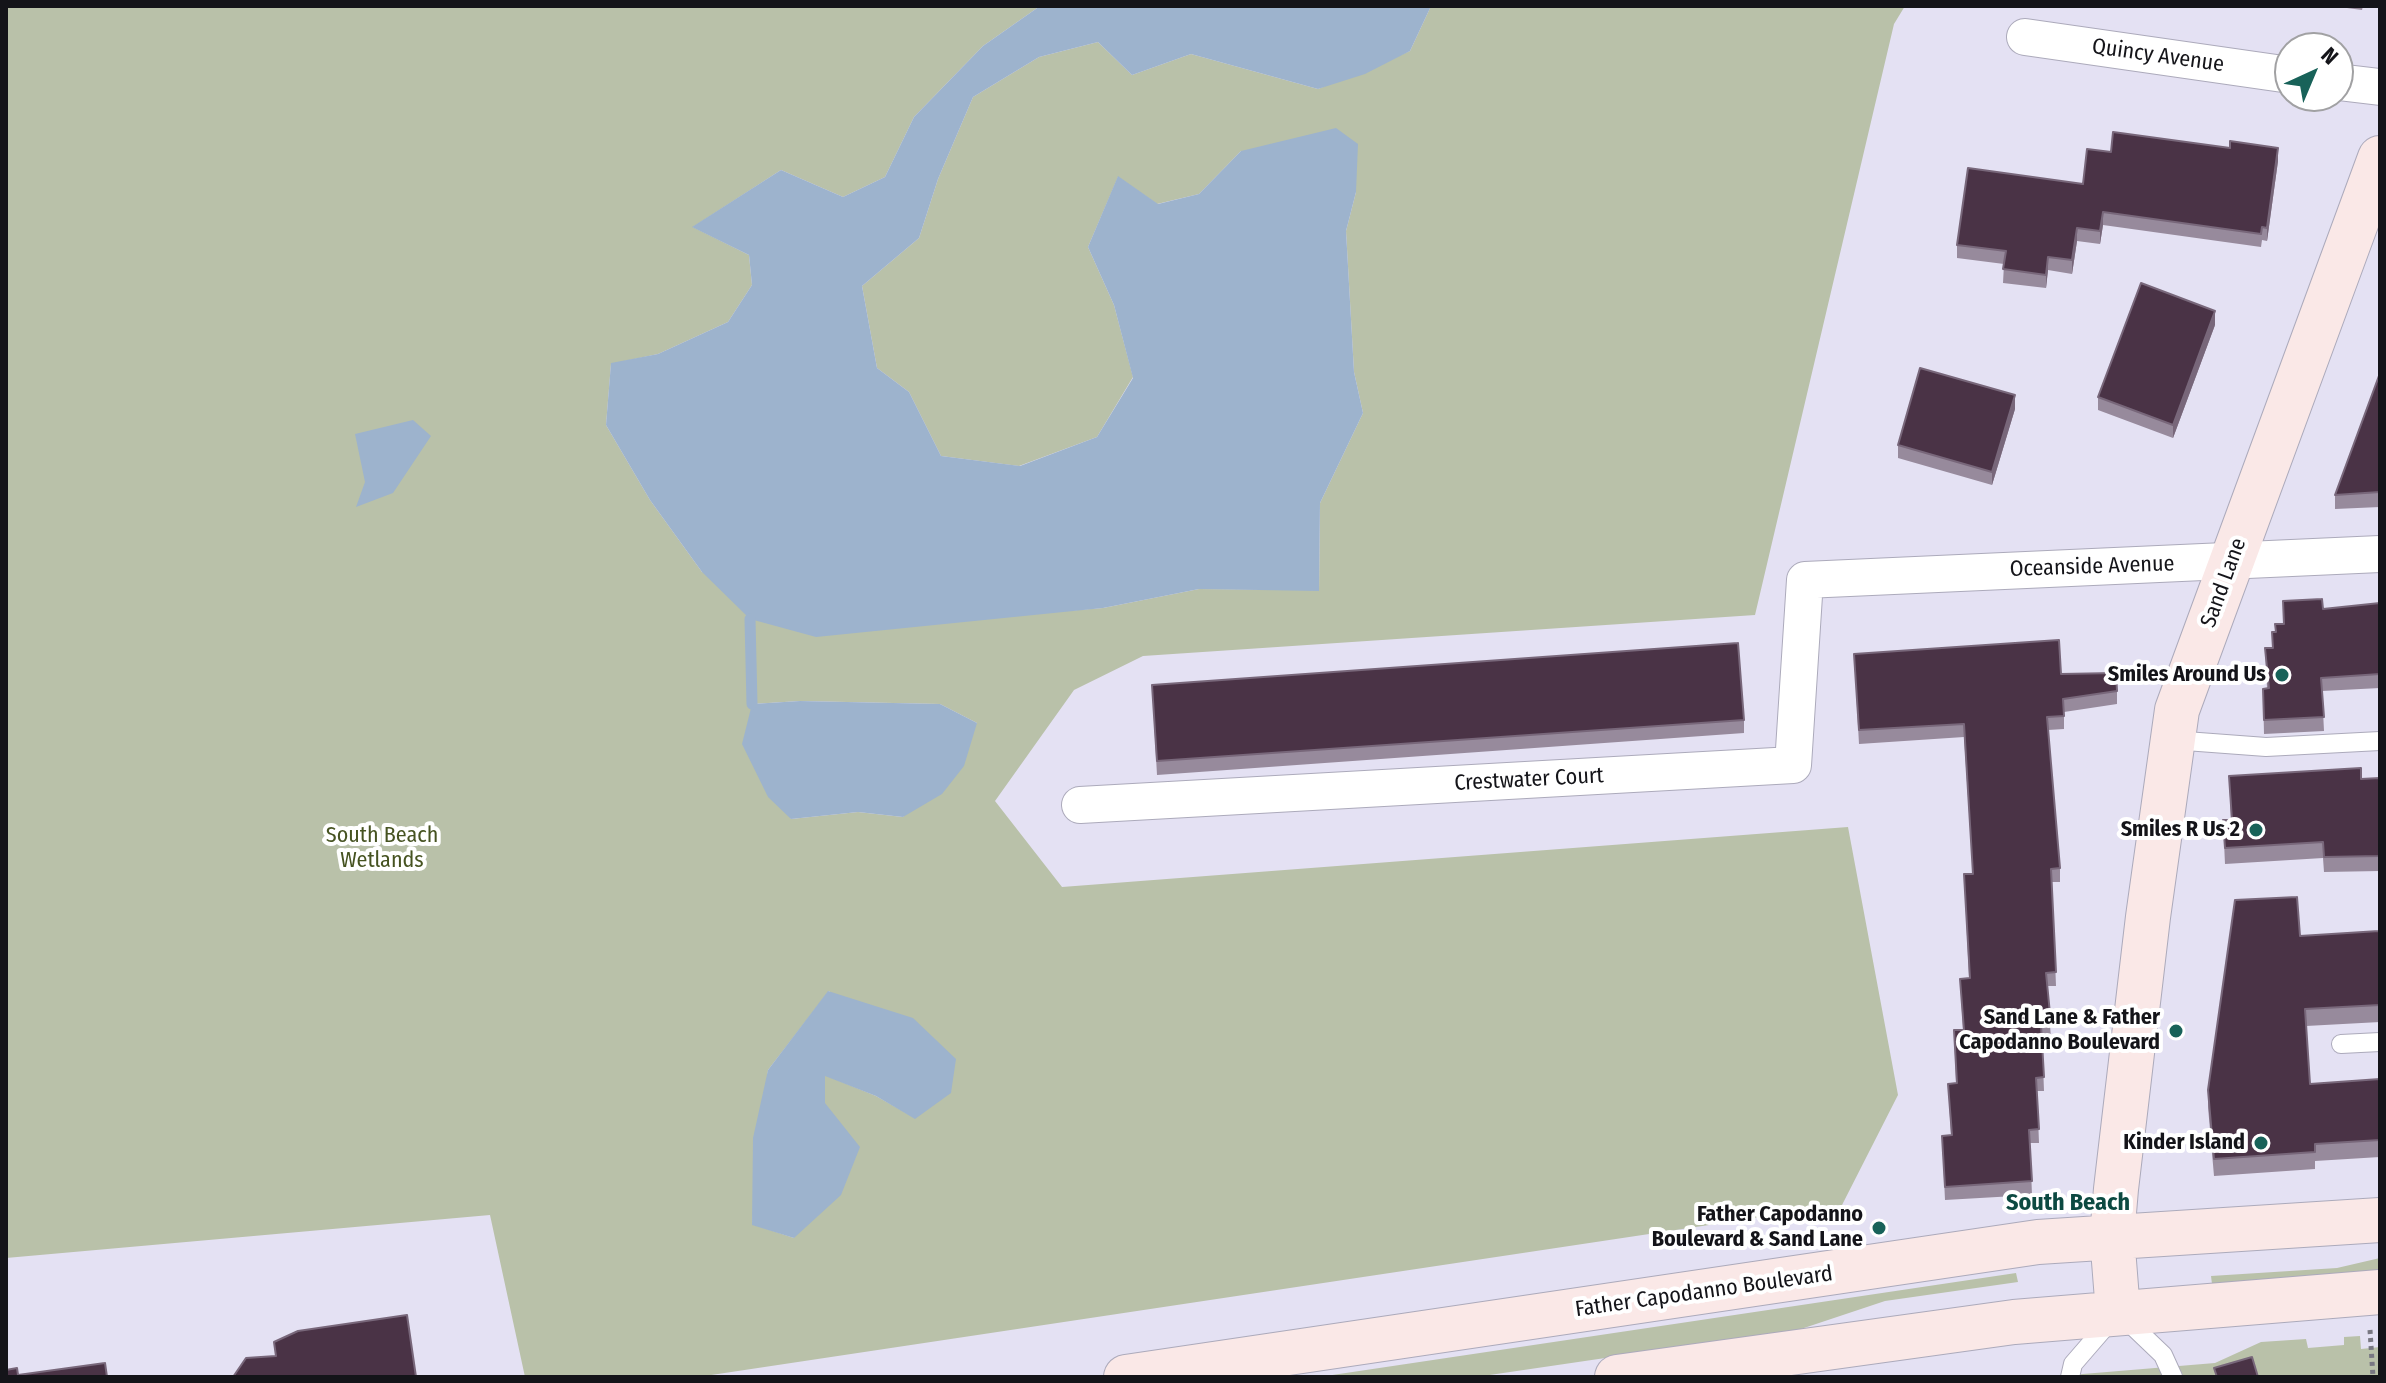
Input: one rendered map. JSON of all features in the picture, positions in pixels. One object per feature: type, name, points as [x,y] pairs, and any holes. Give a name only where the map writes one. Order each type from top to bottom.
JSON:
[{"type":"main road","name":"Sand Lane","points":[[2118,1312],[2112,1236],[2148,917],[2177,710],[2380,158]]},
{"type":"main road","name":"Father Capodanno Boulevard","points":[[1126,1377],[2038,1242],[2380,1220]]},
{"type":"main road","points":[[1617,1377],[1978,1327],[2118,1312],[2375,1310]]},
{"type":"street","name":"Quincy Avenue","points":[[2025,37],[2274,73]]},
{"type":"street","points":[[2354,84],[2380,87]]},
{"type":"street","name":"Oceanside Avenue","points":[[1805,580],[2380,554]]},
{"type":"street","name":"Crestwater Court","points":[[1080,805],[1793,765],[1805,580]]},
{"type":"lane","points":[[2172,740],[2266,747],[2380,741]]},
{"type":"lane","points":[[2341,1044],[2380,1042]]},
{"type":"lane","points":[[2070,1377],[2073,1364],[2118,1312],[2163,1355],[2173,1377]]},
{"type":"path","points":[[2373,1377],[2375,1310]]},
{"type":"green space","name":"South Beach Wetlands","points":[[6,6],[1040,6],[983,46],[914,117],[885,177],[843,197],[781,170],[693,227],[749,255],[752,285],[728,322],[658,354],[611,364],[606,425],[650,500],[702,572],[978,618],[1103,608],[1199,589],[1319,590],[1320,503],[1363,413],[1354,372],[1346,231],[1356,192],[1241,151],[1199,194],[1157,204],[1118,177],[1088,247],[1114,305],[1133,377],[1097,437],[1019,466],[941,456],[909,392],[877,368],[862,286],[919,238],[938,179],[973,97],[1039,57],[1098,42],[1132,75],[1191,54],[1318,89],[1410,51],[1431,6],[1905,6],[1894,24],[1755,615],[1143,656],[1074,690],[995,801],[1062,887],[1848,827],[1898,1095],[1842,1205],[698,1377],[525,1377],[490,1215],[6,1258]],"holes":[[[800,701],[940,704],[977,723],[903,817],[858,812],[791,819],[752,704]],[[829,991],[915,1118],[876,1096],[825,1075],[825,1103],[794,1238],[752,1224],[768,1070]]]},
{"type":"green space","points":[[2380,1258],[2380,1272],[2212,1284],[2211,1276],[2337,1268]]},
{"type":"green space","points":[[2016,1273],[2018,1282],[1885,1301],[1801,1329],[1755,1336],[1476,1377],[1319,1377]]},
{"type":"green space","points":[[2360,1336],[2361,1349],[2380,1347],[2380,1377],[2047,1377],[2215,1363],[2261,1342],[2306,1339],[2308,1348],[2344,1345],[2344,1337]]},
{"type":"water","points":[[1040,6],[1431,6],[1410,51],[1365,74],[1318,89],[1191,54],[1132,75],[1098,42],[1039,57],[973,97],[938,179],[919,238],[862,286],[877,368],[909,392],[941,456],[1020,466],[1097,437],[1133,378],[1114,305],[1088,247],[1118,176],[1158,204],[1199,194],[1241,151],[1336,128],[1358,144],[1356,192],[1346,231],[1354,372],[1363,413],[1320,503],[1319,591],[1199,589],[1103,608],[816,637],[750,619],[702,572],[650,500],[606,425],[611,363],[658,354],[728,322],[752,285],[749,255],[692,227],[781,170],[843,197],[885,177],[914,117],[983,46]]},
{"type":"water","points":[[413,420],[431,436],[393,493],[356,507],[365,482],[355,434]]},
{"type":"water","points":[[800,701],[940,704],[977,723],[964,766],[942,794],[903,817],[858,812],[791,819],[768,797],[742,744],[752,704]]},
{"type":"water","points":[[828,991],[913,1018],[956,1059],[951,1093],[915,1119],[876,1096],[825,1076],[825,1103],[860,1147],[841,1195],[794,1238],[752,1225],[753,1138],[768,1070]]},
{"type":"building","points":[[2113,132],[2230,148],[2230,141],[2278,148],[2267,228],[2262,227],[2261,234],[2103,212],[2100,231],[2077,228],[2072,260],[2048,257],[2046,275],[2003,269],[2006,251],[1957,245],[1968,168],[2083,184],[2087,149],[2111,152]]},
{"type":"building","points":[[2141,283],[2215,311],[2173,425],[2098,397]]},
{"type":"building","points":[[1920,368],[2015,395],[1992,472],[1898,445]]},
{"type":"building","points":[[2380,373],[2380,492],[2335,495]]},
{"type":"building","points":[[2322,599],[2323,609],[2380,603],[2380,674],[2321,678],[2324,717],[2264,720],[2263,689],[2269,688],[2265,648],[2273,648],[2275,624],[2284,624],[2283,601]]},
{"type":"building","points":[[2059,640],[2061,674],[2116,673],[2117,691],[2063,699],[2064,716],[2047,717],[2060,868],[2051,869],[2056,972],[2046,973],[2051,1024],[2041,1025],[2044,1077],[2036,1078],[2039,1129],[2029,1130],[2032,1181],[1945,1187],[1942,1136],[1952,1135],[1948,1084],[1957,1083],[1954,1030],[1964,1030],[1960,979],[1970,978],[1964,874],[1973,874],[1964,724],[1859,730],[1854,654]]},
{"type":"building","points":[[1738,643],[1744,720],[1157,761],[1152,685]]},
{"type":"building","points":[[2361,768],[2361,779],[2380,778],[2380,856],[2324,857],[2323,842],[2225,848],[2223,820],[2232,820],[2229,776]]},
{"type":"building","points":[[2297,897],[2300,936],[2379,931],[2380,919],[2380,1005],[2305,1009],[2310,1084],[2380,1079],[2380,1140],[2315,1144],[2315,1152],[2214,1159],[2208,1090],[2235,900]]},
{"type":"building","points":[[407,1315],[416,1377],[233,1377],[246,1358],[276,1356],[274,1342],[298,1331]]},
{"type":"building","points":[[2252,1357],[2258,1377],[2217,1377],[2214,1368]]},
{"type":"building","points":[[105,1363],[107,1377],[6,1377],[6,1370],[17,1368],[18,1375]]},
{"type":"waterway","points":[[750,619],[752,704]]},
{"type":"place","name":"Smiles Around Us","points":[[2282,675]]},
{"type":"place","name":"Smiles R Us 2","points":[[2256,830]]},
{"type":"place","name":"Sand Lane & Father Capodanno Boulevard","points":[[2176,1031]]},
{"type":"place","name":"Kinder Island","points":[[2261,1143]]},
{"type":"place","name":"Father Capodanno Boulevard & Sand Lane","points":[[1879,1228]]},
{"type":"district","name":"South Beach","points":[[2068,1203]]}]
